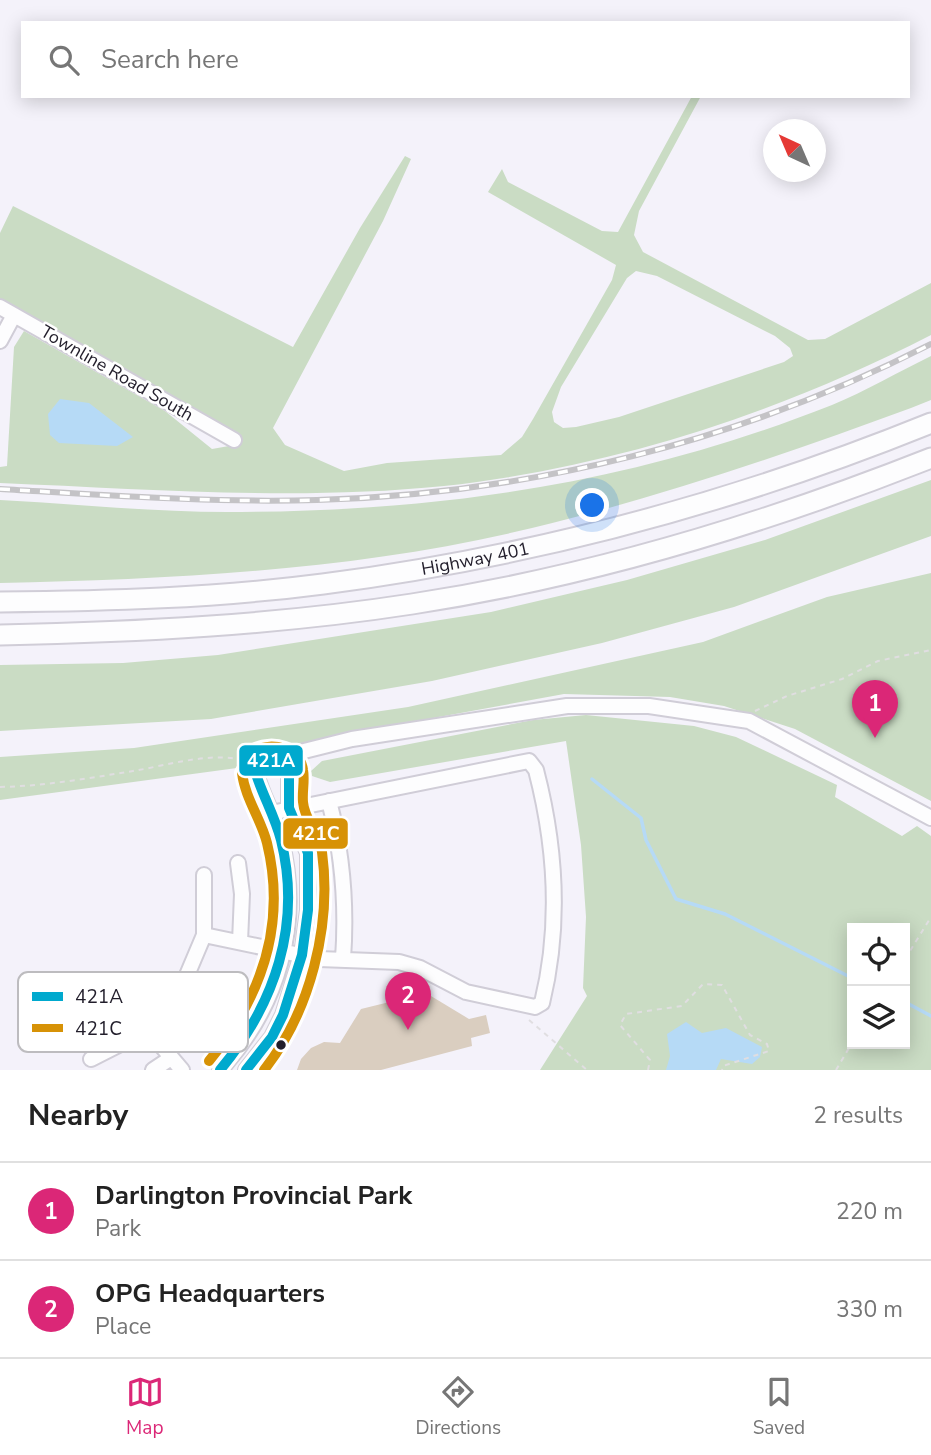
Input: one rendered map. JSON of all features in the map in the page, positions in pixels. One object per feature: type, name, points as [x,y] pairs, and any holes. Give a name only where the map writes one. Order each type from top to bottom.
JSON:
[{"type":"highway","name":"Highway 401","points":[[0,602],[91,601],[254,591],[402,573],[514,551],[673,512],[775,482],[931,423]]},
{"type":"highway","name":"Highway 401","points":[[0,635],[119,633],[260,622],[411,604],[479,592],[702,538],[821,499],[931,458]]},
{"type":"street","name":"Townline Road South","points":[[0,307],[234,440]]},
{"type":"street","points":[[0,341],[14,315]]},
{"type":"street","points":[[248,1033],[284,951],[291,891],[280,838],[256,775],[264,761],[278,760],[352,739],[567,706],[649,706],[749,721],[931,818]]},
{"type":"street","points":[[246,1070],[272,1037],[283,1015],[302,955],[308,910],[308,853],[289,808],[289,771],[278,760]]},
{"type":"street","points":[[204,935],[302,955],[399,962],[420,968],[466,992],[527,1006],[534,1007],[542,1003],[553,939],[555,900],[551,843],[536,769],[529,761],[271,813]]},
{"type":"street","points":[[329,801],[344,870],[347,910],[343,960]]},
{"type":"street","points":[[238,863],[242,894],[240,942]]},
{"type":"street","points":[[188,972],[204,935],[204,875]]},
{"type":"street","points":[[91,1059],[105,1052]]},
{"type":"street","points":[[166,1052],[182,1070]]},
{"type":"street","points":[[220,1070],[234,1052]]},
{"type":"street","points":[[153,1070],[171,1058]]},
{"type":"path","points":[[749,721],[756,709],[787,696],[842,679],[878,661],[931,650]]},
{"type":"path","points":[[0,787],[110,775],[211,758],[229,757],[261,765]]},
{"type":"path","points":[[910,951],[931,917]]},
{"type":"path","points":[[648,1070],[650,1059],[620,1025],[626,1014],[682,1006],[703,984],[722,985],[750,1035],[767,1044],[769,1051],[723,1066],[722,1070]]},
{"type":"path","points":[[527,1006],[527,1018],[587,1070]]},
{"type":"path","points":[[836,1070],[848,1049]]},
{"type":"green space","points":[[691,98],[700,98],[639,211],[634,235],[643,252],[808,340],[825,339],[931,283],[931,335],[815,389],[695,433],[571,465],[508,477],[444,486],[333,493],[222,492],[0,483],[0,467],[7,466],[14,347],[24,331],[165,411],[212,449],[229,446],[234,432],[0,300],[0,233],[13,206],[293,347],[360,228],[405,156],[411,159],[383,221],[273,428],[285,445],[344,471],[387,463],[501,455],[522,437],[612,280],[616,265],[488,192],[502,169],[508,182],[602,231],[618,232]],"holes":[[[636,271],[657,276],[775,336],[790,348],[793,356],[784,362],[619,417],[576,427],[563,428],[554,422],[552,412],[561,387],[627,278]]]},
{"type":"green space","points":[[931,356],[931,400],[723,474],[532,528],[400,554],[268,570],[134,579],[0,583],[0,500],[170,511],[306,511],[459,499],[534,488],[609,474],[757,432],[845,400]]},
{"type":"green space","points":[[931,480],[931,536],[734,607],[602,643],[432,681],[211,719],[0,731],[0,665],[123,663],[218,655],[491,612],[627,580],[765,540]]},
{"type":"green space","points":[[931,573],[931,801],[795,729],[724,706],[670,697],[564,694],[362,731],[288,749],[258,750],[237,768],[0,800],[0,757],[134,748],[408,707],[703,642],[827,597]]},
{"type":"green space","points":[[586,715],[694,726],[736,737],[837,785],[835,797],[902,836],[917,826],[931,836],[931,1070],[540,1070],[587,996],[583,988],[586,917],[581,845],[566,741],[330,782],[312,776],[311,771],[322,761],[533,720]]},
{"type":"water","points":[[60,399],[89,403],[133,437],[117,446],[59,443],[50,435],[48,414]]},
{"type":"water","points":[[686,1022],[702,1033],[726,1028],[762,1047],[760,1057],[752,1064],[721,1059],[716,1070],[666,1070],[670,1056],[667,1034]]},
{"type":"building","points":[[426,993],[469,1019],[486,1015],[490,1033],[471,1038],[472,1046],[381,1070],[297,1070],[301,1059],[311,1048],[324,1042],[340,1043],[361,1009]]},
{"type":"waterway","points":[[592,779],[641,818],[646,840],[676,899],[725,914],[847,975]]},
{"type":"waterway","points":[[910,1005],[931,1016]]},
{"type":"railway","points":[[0,489],[158,498],[277,501],[396,496],[476,487],[555,474],[710,434],[859,378],[931,344]]},
{"type":"transit line","name":"421C","points":[[248,1001],[265,959],[274,903],[267,843],[246,791],[242,773],[256,750],[277,747],[291,752],[301,762],[304,808],[322,852],[324,909],[314,967],[305,995],[294,1022],[264,1070]]},
{"type":"transit line","name":"421A","points":[[246,1070],[272,1037],[283,1015],[302,955],[308,910],[308,853],[289,808],[289,771],[278,760],[264,761],[256,774],[276,823],[287,872],[285,933],[269,991],[248,1031]]},
{"type":"transit line","name":"421C","points":[[209,1061],[216,1052]]},
{"type":"transit line","name":"421A","points":[[220,1070],[234,1052]]},
{"type":"place","name":"Darlington Provincial Park","points":[[875,738]]},
{"type":"place","name":"OPG Headquarters","points":[[408,1030]]}]
